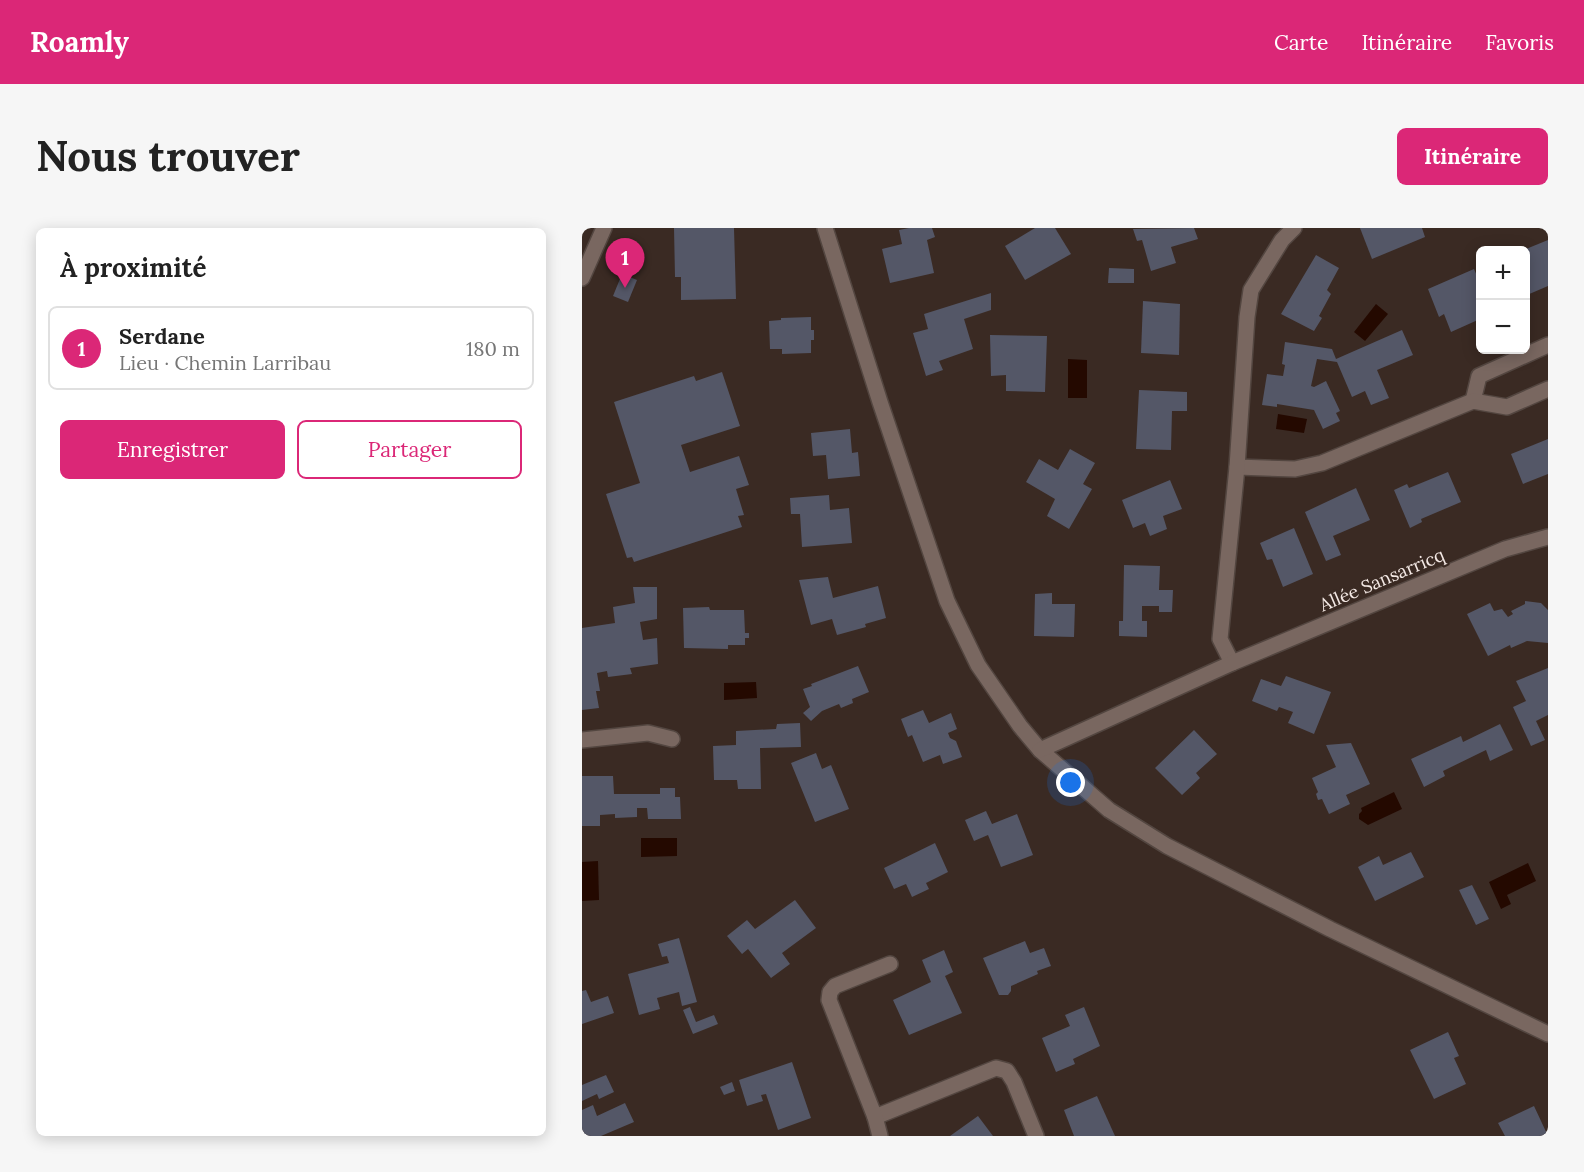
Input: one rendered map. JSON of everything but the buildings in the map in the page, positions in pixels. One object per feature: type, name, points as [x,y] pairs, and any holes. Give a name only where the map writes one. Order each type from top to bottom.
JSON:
[{"type":"street","points":[[582,278],[604,228]]},
{"type":"street","points":[[825,228],[880,402],[947,601],[978,664],[1020,726],[1040,750],[1109,810],[1167,846],[1330,929],[1548,1034]]},
{"type":"street","points":[[1232,663],[1220,639],[1237,467],[1246,317],[1251,290],[1282,240],[1294,228]]},
{"type":"street","points":[[1473,401],[1479,376],[1548,345]]},
{"type":"street","points":[[1237,467],[1295,469],[1322,463],[1473,401],[1507,407],[1548,389]]},
{"type":"street","name":"Allée Sansarricq","points":[[1040,750],[1232,663],[1505,549],[1548,537]]},
{"type":"street","points":[[582,740],[648,733],[672,739]]},
{"type":"street","points":[[880,1136],[875,1117],[829,1000],[830,992],[835,986],[890,964]]},
{"type":"street","points":[[875,1117],[996,1068],[1007,1071],[1014,1082],[1036,1136]]},
{"type":"shaded area","points":[[1376,304],[1388,314],[1365,341],[1354,332]]},
{"type":"shaded area","points":[[1068,359],[1087,360],[1087,398],[1068,398]]},
{"type":"shaded area","points":[[1278,414],[1307,419],[1304,433],[1276,429]]},
{"type":"shaded area","points":[[756,682],[757,698],[724,700],[724,683]]},
{"type":"shaded area","points":[[1394,792],[1402,809],[1368,825],[1359,819],[1361,808]]},
{"type":"shaded area","points":[[641,838],[677,838],[677,856],[641,857]]},
{"type":"shaded area","points":[[598,861],[599,900],[582,901],[582,862]]},
{"type":"shaded area","points":[[1528,863],[1536,881],[1507,895],[1511,904],[1501,909],[1489,882]]},
{"type":"place","name":"Serdane","points":[[625,288]]}]
